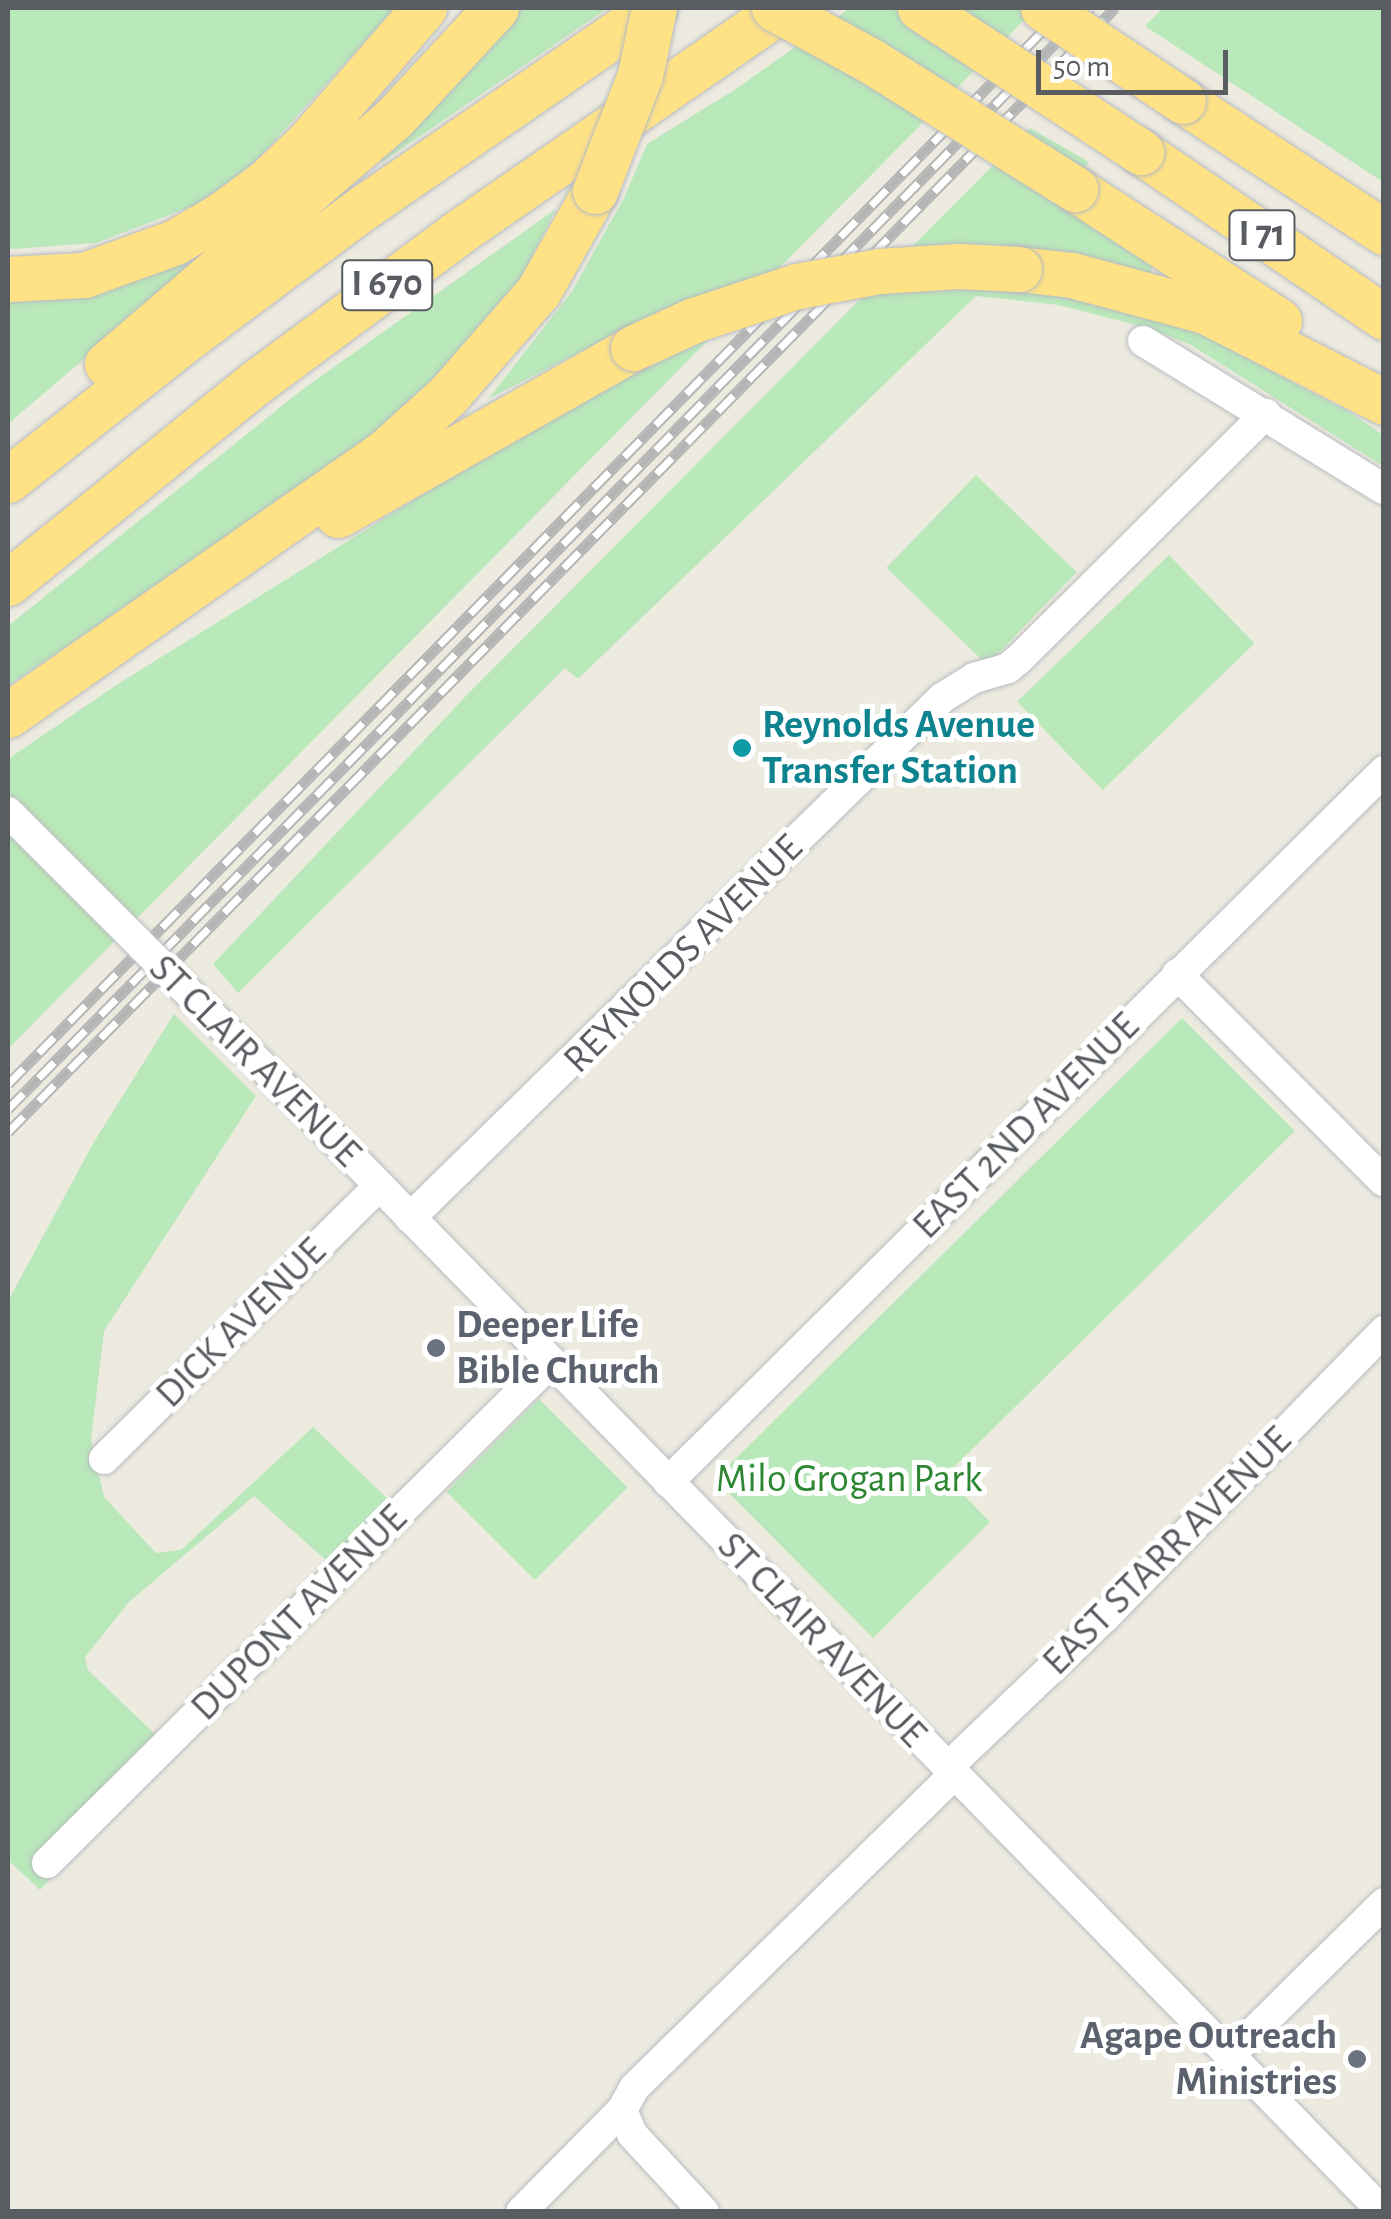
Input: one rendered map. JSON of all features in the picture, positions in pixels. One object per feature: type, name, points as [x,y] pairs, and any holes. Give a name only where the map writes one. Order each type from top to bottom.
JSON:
[{"type":"highway","points":[[8,279],[100,270],[176,242],[221,215],[267,181],[309,141],[424,8]]},
{"type":"highway","points":[[8,449],[394,118],[496,8]]},
{"type":"highway","points":[[8,715],[385,452],[448,395],[538,292],[595,192],[640,75],[654,8]]},
{"type":"highway","points":[[8,480],[364,208],[654,8]]},
{"type":"highway","points":[[774,8],[871,61],[1075,189],[1272,316],[1384,398]]},
{"type":"highway","name":"I 670","points":[[8,583],[254,383],[456,234],[783,8]]},
{"type":"highway","name":"I 71","points":[[920,8],[1141,152],[1384,318]]},
{"type":"highway","name":"I 71","points":[[1043,8],[1384,232]]},
{"type":"highway","points":[[148,619],[633,348],[746,300],[879,271],[958,266],[1072,276],[1205,312],[1384,398]]},
{"type":"street","points":[[1143,341],[1384,489]]},
{"type":"street","name":"REYNOLDS AVENUE","points":[[410,1218],[942,698],[974,678],[1008,668],[1019,659],[1266,414]]},
{"type":"street","name":"EAST 2ND AVENUE","points":[[668,1482],[1384,771]]},
{"type":"street","name":"ST CLAIR AVENUE","points":[[8,812],[284,1088],[1382,2212]]},
{"type":"street","points":[[1177,974],[1384,1182]]},
{"type":"street","name":"DICK AVENUE","points":[[104,1459],[379,1186]]},
{"type":"street","name":"EAST STARR AVENUE","points":[[520,2212],[622,2110],[634,2088],[1106,1616],[1384,1331]]},
{"type":"street","name":"DUPONT AVENUE","points":[[47,1863],[551,1362]]},
{"type":"street","points":[[1229,2056],[1384,1903]]},
{"type":"street","points":[[622,2110],[632,2134],[704,2212]]},
{"type":"green space","points":[[8,8],[395,8],[248,170],[198,204],[96,243],[13,249],[8,248]]},
{"type":"green space","points":[[516,8],[608,8],[382,162],[375,156]]},
{"type":"green space","points":[[850,8],[1036,8],[8,1049],[8,759],[118,684],[499,447],[643,320],[488,399],[571,293],[624,198],[647,144],[736,89]]},
{"type":"green space","points":[[1163,8],[1383,8],[1383,182],[1145,26]]},
{"type":"green space","points":[[1030,128],[1089,162],[1057,201],[1152,266],[1151,273],[1084,297],[1195,331],[1351,413],[1383,435],[1383,466],[1191,345],[1151,329],[1059,305],[976,296],[578,679],[565,668],[238,993],[213,964],[465,697]]},
{"type":"green space","points":[[556,209],[521,278],[466,352],[384,430],[8,686],[8,626],[303,389]]},
{"type":"green space","points":[[188,256],[195,264],[8,424],[8,296]]},
{"type":"green space","points":[[976,475],[1077,572],[987,665],[886,568]]},
{"type":"green space","points":[[1169,555],[1254,643],[1103,790],[1017,702]]},
{"type":"green space","points":[[174,1014],[256,1096],[104,1331],[91,1440],[104,1497],[156,1553],[181,1550],[313,1427],[390,1501],[328,1562],[254,1496],[129,1602],[85,1657],[88,1670],[159,1738],[167,1756],[40,1890],[8,1860],[8,1301],[94,1142]]},
{"type":"green space","name":"Milo Grogan Park","points":[[1182,1018],[1295,1131],[945,1476],[990,1522],[873,1638],[715,1479]]},
{"type":"green space","points":[[539,1399],[627,1487],[535,1580],[446,1492]]},
{"type":"railway","points":[[8,1084],[1065,8]]},
{"type":"railway","points":[[8,1109],[1090,8]]},
{"type":"railway","points":[[8,1132],[1115,8]]},
{"type":"place","name":"Reynolds Avenue Transfer Station","points":[[742,748]]},
{"type":"place","name":"Deeper Life Bible Church","points":[[436,1348]]},
{"type":"place","name":"Agape Outreach Ministries","points":[[1357,2059]]}]
